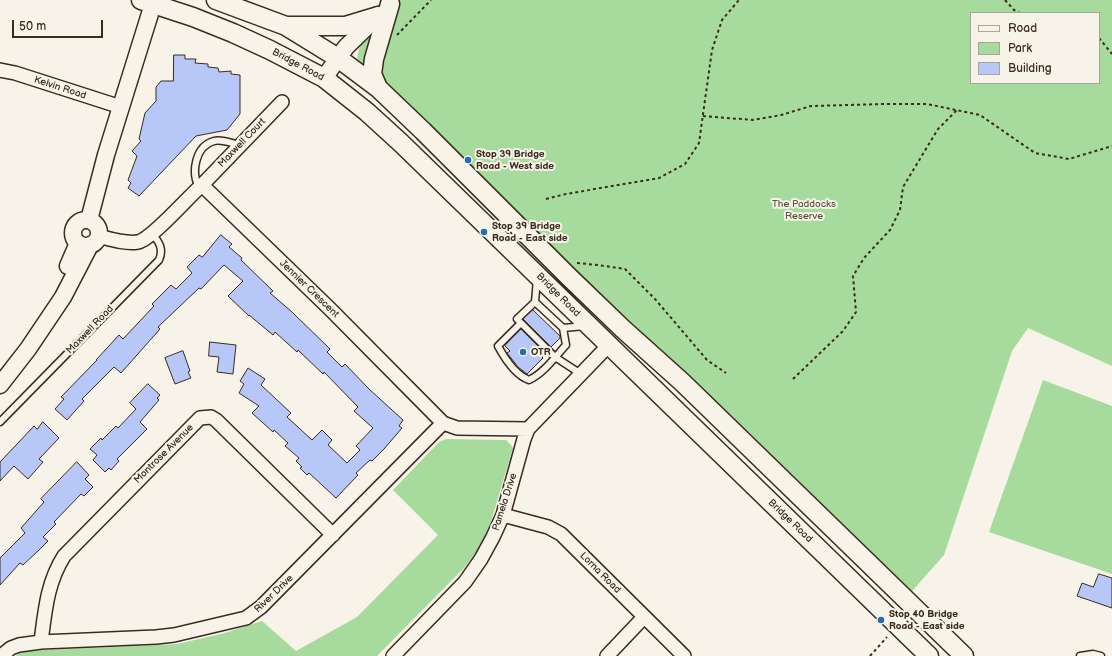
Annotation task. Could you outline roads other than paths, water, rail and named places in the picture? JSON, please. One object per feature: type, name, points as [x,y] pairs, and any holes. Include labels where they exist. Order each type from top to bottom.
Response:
[{"type":"main road","name":"Bridge Road","points":[[216,0],[286,26],[338,58],[378,88],[623,329],[682,382],[964,656]]},
{"type":"main road","name":"Bridge Road","points":[[149,1],[194,17],[270,50],[324,78],[367,112],[401,143],[929,656]]},
{"type":"main road","points":[[286,26],[345,26],[387,7]]},
{"type":"main road","points":[[378,88],[372,74],[374,59],[387,7]]},
{"type":"main road","points":[[609,345],[623,329]]},
{"type":"street","points":[[88,220],[121,107],[149,1]]},
{"type":"street","points":[[324,78],[346,47],[387,7]]},
{"type":"street","name":"Kelvin Road","points":[[0,70],[16,73],[121,107]]},
{"type":"street","name":"Maxwell Court","points":[[200,186],[282,102]]},
{"type":"street","points":[[0,384],[21,359],[63,297],[89,241],[98,231],[97,226],[93,222],[88,220],[80,221],[74,227],[73,236],[89,241],[142,241],[200,186]]},
{"type":"street","name":"Jennier Crescent","points":[[200,186],[335,314],[444,423],[456,428],[528,429]]},
{"type":"street","name":"Pamela Drive","points":[[392,656],[465,582],[484,553],[496,532],[503,515],[528,429],[609,345]]},
{"type":"street","name":"Montrose Avenue","points":[[41,642],[45,607],[50,584],[64,556],[200,418],[211,417],[216,420],[333,535]]},
{"type":"street","name":"River Drive","points":[[0,656],[19,645],[41,642],[156,637],[181,633],[246,618],[261,607],[444,423]]},
{"type":"street","name":"Lorna Road","points":[[503,515],[548,527],[561,534],[684,656]]},
{"type":"street","points":[[607,656],[644,617]]},
{"type":"lane","points":[[200,186],[196,180],[195,167],[200,153],[205,145],[214,141],[231,142],[239,145]]},
{"type":"lane","name":"Maxwell Road","points":[[0,422],[159,260],[161,256],[161,247],[152,233]]},
{"type":"lane","points":[[537,275],[535,302],[517,320],[555,357],[581,374]]},
{"type":"lane","points":[[521,323],[498,346],[505,359],[522,378],[529,380],[536,377],[566,345],[563,328],[535,302]]},
{"type":"lane","points":[[563,328],[589,326]]},
{"type":"lane","points":[[1080,656],[1093,654],[1101,656]]},
{"type":"place","name":"Stop 39 Bridge Road - West side","points":[[468,160]]},
{"type":"place","name":"Stop 39 Bridge Road - East side","points":[[484,232]]},
{"type":"place","name":"OTR","points":[[523,352]]},
{"type":"place","name":"Stop 40 Bridge Road - East side","points":[[881,620]]},
{"type":"park label","name":"The Paddocks Reserve","points":[[804,210]]}]
